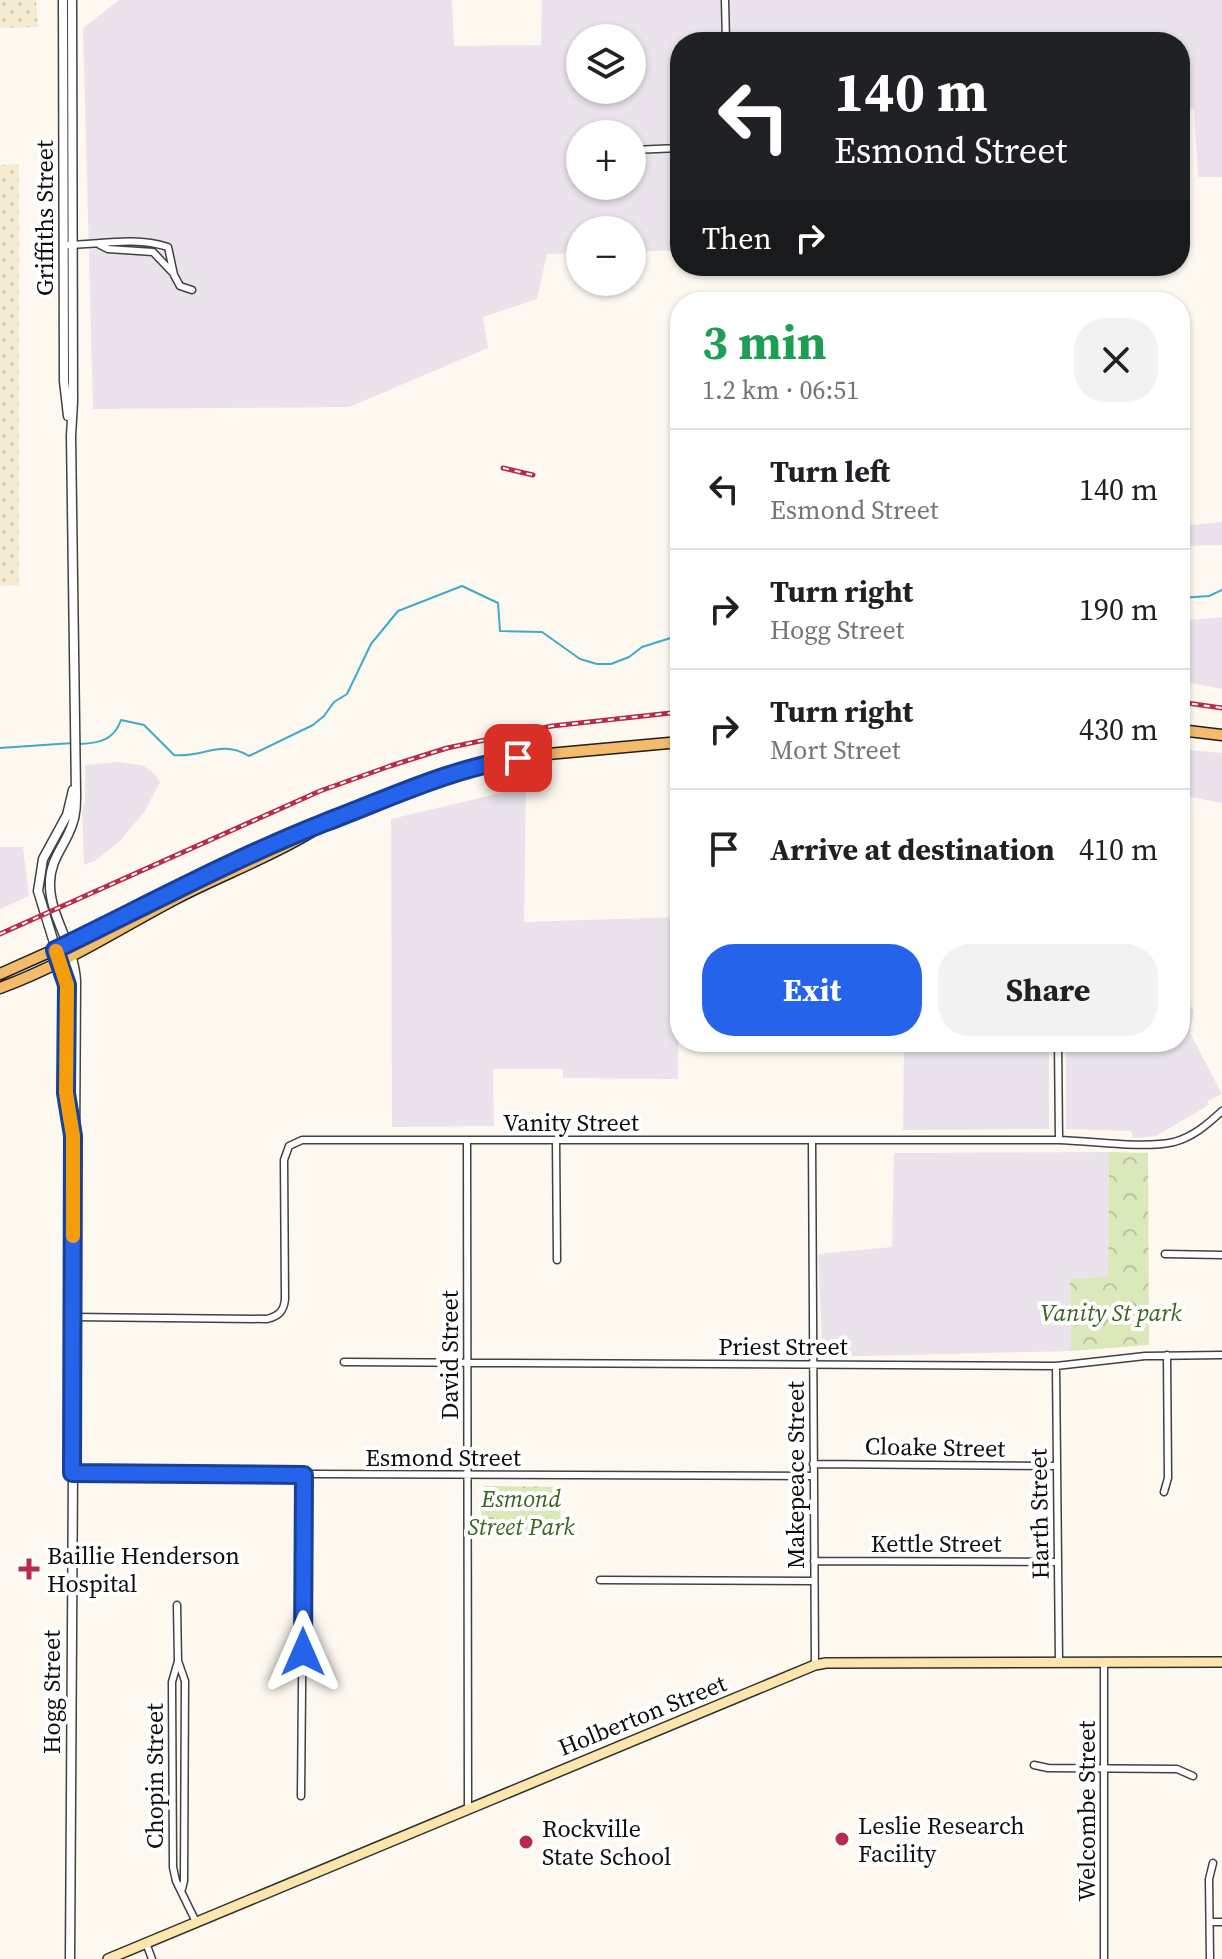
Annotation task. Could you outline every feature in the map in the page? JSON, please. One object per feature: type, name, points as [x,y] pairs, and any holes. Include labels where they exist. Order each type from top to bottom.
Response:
[{"type":"main road","points":[[1190,731],[1222,735]]},
{"type":"main road","points":[[0,988],[229,862],[404,789],[498,762],[537,755],[670,743]]},
{"type":"main road","points":[[0,974],[58,957]]},
{"type":"main road","name":"Holberton Street","points":[[108,1959],[815,1665],[1222,1662]]},
{"type":"street","name":"Griffiths Street","points":[[63,0],[73,402],[76,804],[73,824],[59,848],[49,879],[51,900],[71,950]]},
{"type":"street","name":"Griffiths Street","points":[[68,245],[72,0]]},
{"type":"street","points":[[725,0],[726,32]]},
{"type":"street","points":[[646,149],[670,148]]},
{"type":"street","points":[[100,245],[107,241],[147,240],[168,247],[174,275]]},
{"type":"street","points":[[68,245],[100,245],[108,249],[153,252],[164,261],[180,286],[192,290]]},
{"type":"street","name":"Griffiths Street","points":[[58,957],[41,906],[39,876],[48,848],[67,815],[75,785]]},
{"type":"street","name":"Hogg Street","points":[[70,1959],[76,981],[71,950]]},
{"type":"street","name":"Hogg Street","points":[[58,957],[67,985],[66,1093],[73,1136]]},
{"type":"street","points":[[1058,1052],[1059,1140]]},
{"type":"street","name":"Vanity Street","points":[[72,1317],[267,1319],[278,1316],[285,1299],[284,1160],[289,1146],[302,1140],[1059,1140],[1153,1143],[1175,1142],[1198,1132],[1222,1111]]},
{"type":"street","points":[[556,1140],[557,1260]]},
{"type":"street","name":"Makepeace Street","points":[[812,1140],[815,1665]]},
{"type":"street","name":"David Street","points":[[467,1141],[468,1809]]},
{"type":"street","points":[[1165,1254],[1222,1255]]},
{"type":"street","points":[[1164,1492],[1168,1478],[1167,1355]]},
{"type":"street","name":"Priest Street","points":[[344,1362],[1056,1366],[1167,1355],[1222,1355]]},
{"type":"street","name":"Harth Street","points":[[1056,1366],[1059,1662]]},
{"type":"street","name":"Cloake Street","points":[[813,1464],[1057,1466]]},
{"type":"street","name":"Esmond Street","points":[[72,1473],[813,1476]]},
{"type":"street","points":[[301,1796],[304,1475]]},
{"type":"street","name":"Kettle Street","points":[[814,1561],[1058,1562]]},
{"type":"street","points":[[600,1580],[814,1581]]},
{"type":"street","name":"Chopin Street","points":[[177,1605],[178,1661],[172,1682],[173,1867],[176,1881],[196,1922]]},
{"type":"street","name":"Chopin Street","points":[[178,1661],[185,1681],[182,1889]]},
{"type":"street","name":"Welcombe Street","points":[[1104,1663],[1104,1959]]},
{"type":"street","points":[[1034,1765],[1048,1768],[1177,1769],[1193,1776]]},
{"type":"street","points":[[1210,1959],[1209,1879],[1213,1863]]},
{"type":"street","points":[[1210,1922],[1222,1922]]},
{"type":"street","points":[[146,1943],[152,1959]]},
{"type":"shaded area","points":[[0,0],[36,0],[38,27],[0,28]]},
{"type":"shaded area","points":[[119,0],[452,0],[454,46],[541,45],[542,0],[1222,0],[1222,177],[1198,177],[1194,109],[1190,108],[1190,32],[670,32],[670,250],[646,251],[646,216],[566,216],[566,253],[547,254],[537,299],[483,317],[488,348],[349,407],[93,409],[83,28]]},
{"type":"shaded area","points":[[19,164],[19,585],[0,586],[0,165]]},
{"type":"shaded area","points":[[1222,522],[1222,545],[1190,546],[1190,525]]},
{"type":"shaded area","points":[[1222,617],[1222,689],[1190,683],[1190,620]]},
{"type":"shaded area","points":[[1190,750],[1222,753],[1222,803],[1190,797]]},
{"type":"shaded area","points":[[118,762],[142,765],[154,773],[160,782],[145,811],[120,841],[95,861],[84,865],[82,810],[85,765]]},
{"type":"shaded area","points":[[526,787],[524,922],[670,917],[670,1052],[678,1052],[678,1079],[563,1078],[563,1069],[493,1069],[494,1126],[392,1127],[391,819]]},
{"type":"shaded area","points":[[0,847],[23,847],[29,896],[0,909]]},
{"type":"shaded area","points":[[1190,1006],[1194,1010],[1190,1033]]},
{"type":"shaded area","points":[[1190,1033],[1222,1094],[1156,1136],[1133,1138],[1131,1131],[1066,1129],[1066,1052],[1190,1052]]},
{"type":"shaded area","points":[[904,1052],[1049,1052],[1049,1129],[903,1130]]},
{"type":"shaded area","points":[[1109,1152],[1108,1277],[1070,1278],[1071,1351],[823,1357],[818,1254],[892,1247],[894,1153]]},
{"type":"green space","name":"Vanity St park","points":[[1109,1152],[1148,1153],[1149,1345],[1071,1351],[1070,1278],[1108,1277]]},
{"type":"green space","name":"Esmond Street Park","points":[[485,1486],[561,1487],[560,1538],[481,1537],[482,1490]]},
{"type":"waterway","points":[[80,744],[105,739],[121,720],[144,725],[174,755],[229,749],[249,756],[313,725],[334,702],[347,694],[371,644],[398,611],[462,586],[498,603],[500,631],[542,632],[580,659],[597,664],[611,664],[629,657],[642,647],[670,638]]},
{"type":"waterway","points":[[1190,597],[1209,596],[1222,590]]},
{"type":"waterway","points":[[0,748],[73,743]]},
{"type":"railway","points":[[503,468],[533,475]]},
{"type":"railway","points":[[1190,703],[1222,708]]},
{"type":"railway","points":[[0,934],[320,791],[390,766],[447,748],[552,726],[670,713]]},
{"type":"slow traffic","points":[[56,951],[67,985],[65,1067],[73,1136],[73,1236]]},
{"type":"place","name":"Baillie Henderson Hospital","points":[[29,1569]]},
{"type":"place","name":"Leslie Research Facility","points":[[842,1839]]},
{"type":"place","name":"Rockville State School","points":[[526,1842]]},
{"type":"route","points":[[303,1652],[304,1475],[72,1473],[73,1136],[66,1093],[67,985],[55,950],[229,862],[304,829],[430,780],[518,758]]}]
